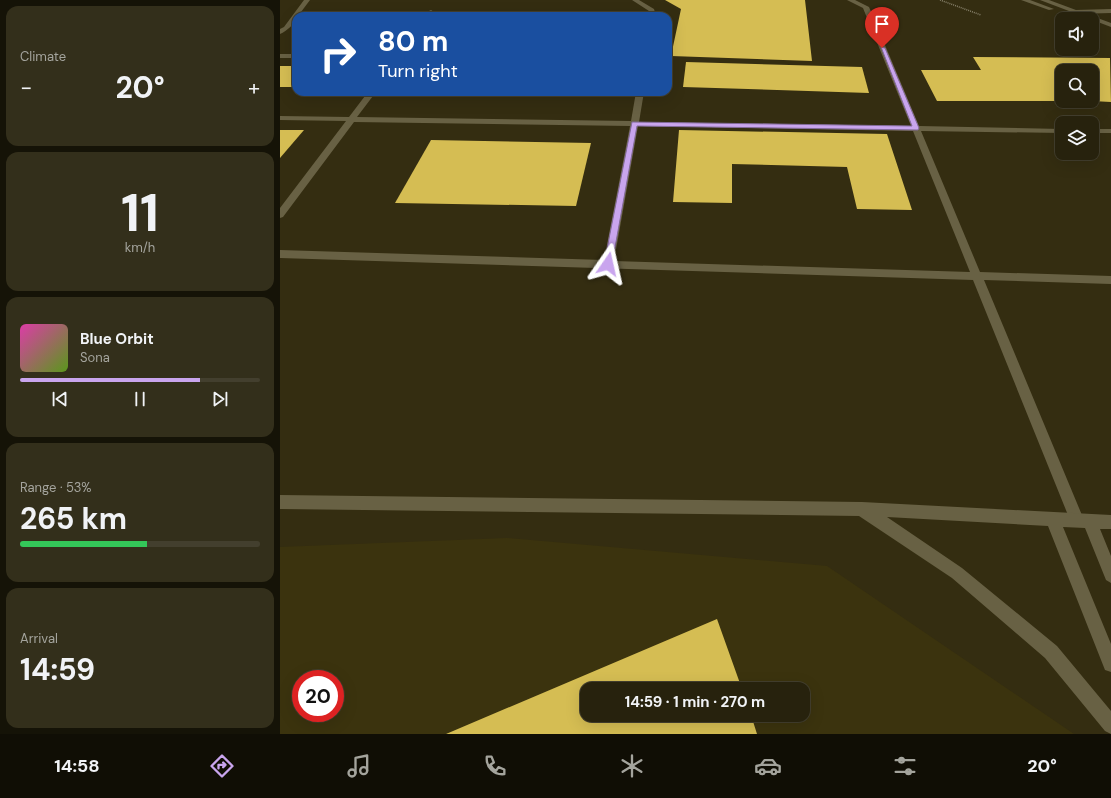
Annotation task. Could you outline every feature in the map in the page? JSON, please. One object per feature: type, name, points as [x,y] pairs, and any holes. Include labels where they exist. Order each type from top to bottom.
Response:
[{"type":"street","points":[[298,12],[307,0]]},
{"type":"street","points":[[635,0],[652,10],[652,12]]},
{"type":"street","points":[[850,0],[866,7],[976,276],[1083,520],[1111,575]]},
{"type":"street","points":[[1024,0],[1058,12]]},
{"type":"street","points":[[1043,0],[1075,12],[1111,11]]},
{"type":"street","points":[[280,32],[286,28],[292,20]]},
{"type":"street","points":[[1099,21],[1111,25]]},
{"type":"street","points":[[1099,27],[1111,32]]},
{"type":"street","points":[[280,56],[292,56]]},
{"type":"street","points":[[280,215],[369,96]]},
{"type":"street","points":[[608,264],[639,96]]},
{"type":"street","points":[[280,118],[1055,130]]},
{"type":"street","points":[[1099,131],[1111,131]]},
{"type":"street","points":[[280,254],[1111,280]]},
{"type":"street","points":[[280,502],[862,509],[1111,522]]},
{"type":"street","points":[[862,509],[957,573],[1051,652],[1111,725]]},
{"type":"street","points":[[1052,518],[1111,664]]},
{"type":"path","points":[[940,0],[981,16]]},
{"type":"shaded area","points":[[507,538],[827,566],[1074,734],[280,734],[280,547]]},
{"type":"building","points":[[665,0],[805,0],[812,61],[672,56],[681,9]]},
{"type":"building","points":[[973,57],[1110,58],[1111,102],[1099,101],[1099,64],[1055,64],[1055,101],[937,101],[921,70],[981,70]]},
{"type":"building","points":[[686,62],[862,67],[869,93],[683,87]]},
{"type":"building","points":[[280,66],[292,66],[292,87],[280,87]]},
{"type":"building","points":[[280,130],[304,130],[280,158]]},
{"type":"building","points":[[679,130],[887,134],[912,210],[857,209],[847,167],[732,164],[732,203],[673,202]]},
{"type":"building","points":[[431,140],[591,143],[576,206],[395,203]]},
{"type":"building","points":[[717,619],[740,682],[580,682],[580,722],[753,722],[757,734],[446,734]]},
{"type":"route","points":[[608,264],[634,124],[916,128],[882,48]]}]
